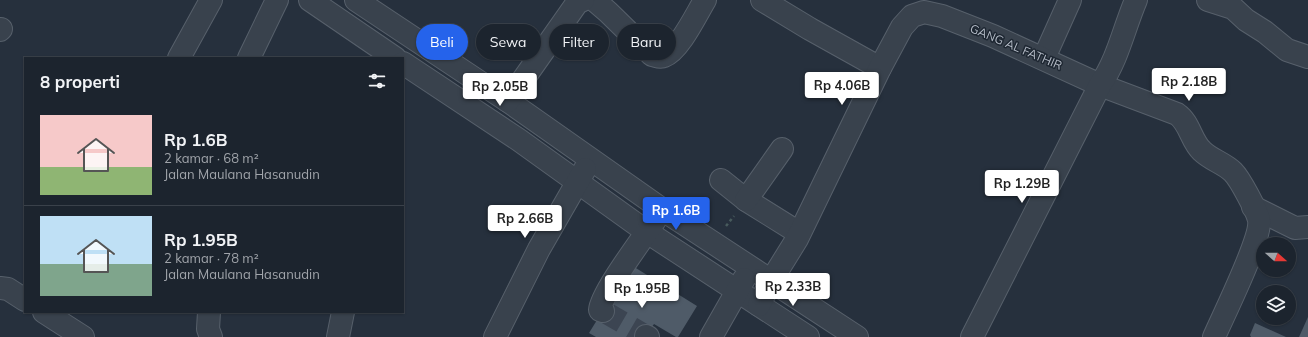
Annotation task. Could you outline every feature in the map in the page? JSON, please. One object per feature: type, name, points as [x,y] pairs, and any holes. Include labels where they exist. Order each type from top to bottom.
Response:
[{"type":"street","points":[[179,57],[211,0]]},
{"type":"street","points":[[249,57],[277,0]]},
{"type":"street","points":[[310,0],[394,57]]},
{"type":"street","points":[[356,0],[508,101],[663,210],[751,268],[777,272],[857,337]]},
{"type":"street","points":[[594,0],[652,55],[660,57],[666,55],[685,35],[705,0]]},
{"type":"street","points":[[762,0],[880,68]]},
{"type":"street","points":[[1044,58],[1070,0]]},
{"type":"street","points":[[972,337],[1100,85],[1107,74],[1119,47],[1136,0]]},
{"type":"street","points":[[1208,0],[1233,8],[1246,20],[1265,32],[1287,50],[1308,57]]},
{"type":"street","points":[[508,101],[577,7]]},
{"type":"street","name":"GANG AL FATHIR","points":[[758,305],[798,236],[880,68],[902,27],[912,16],[924,12],[942,16],[964,24],[1044,58],[1100,85],[1177,114],[1183,118],[1197,147],[1233,172],[1253,207],[1259,221],[1258,231],[1251,253],[1214,337]]},
{"type":"street","points":[[404,64],[519,140],[647,232],[808,337]]},
{"type":"street","points":[[741,207],[782,149]]},
{"type":"street","points":[[495,337],[539,249],[591,159]]},
{"type":"street","points":[[721,180],[741,207],[798,236]]},
{"type":"street","points":[[1253,207],[1295,228],[1308,227]]},
{"type":"street","points":[[603,311],[600,310],[601,305],[615,278],[663,210]]},
{"type":"street","points":[[711,337],[751,268]]},
{"type":"street","points":[[0,288],[8,289],[24,299]]},
{"type":"street","points":[[46,313],[83,337]]},
{"type":"street","points":[[209,313],[208,329],[211,337]]},
{"type":"street","points":[[338,337],[343,313]]},
{"type":"path","points":[[726,227],[741,207]]},
{"type":"building","points":[[631,265],[697,306],[678,337],[654,324],[645,337],[596,337],[589,333]]},
{"type":"building","points":[[1308,317],[1308,337],[1299,337]]},
{"type":"building","points":[[1255,323],[1256,325],[1259,325],[1286,337],[1251,337],[1250,335]]},
{"type":"tunnel","points":[[603,311],[646,336]]}]
